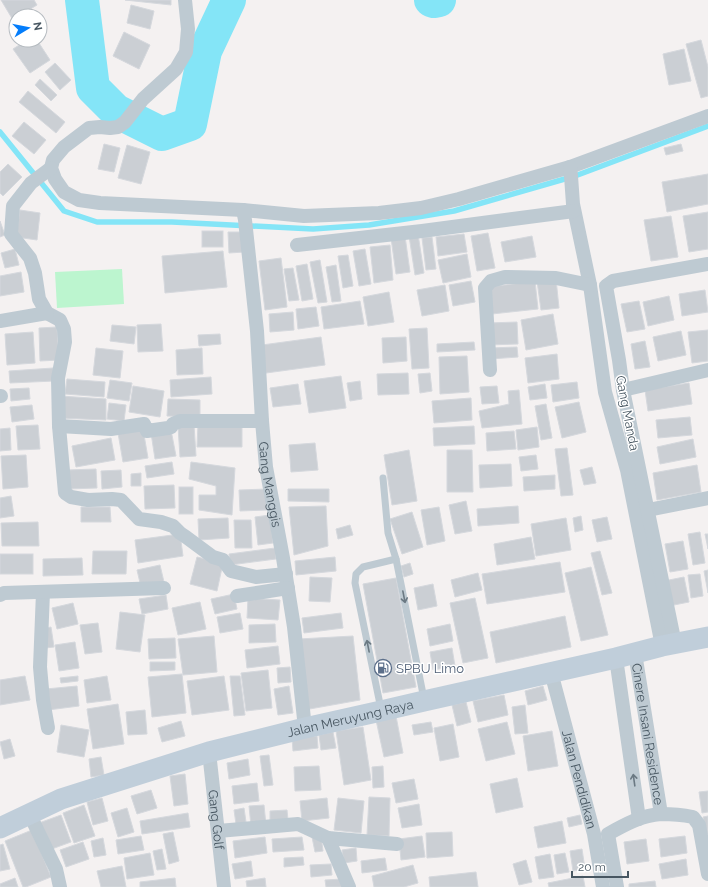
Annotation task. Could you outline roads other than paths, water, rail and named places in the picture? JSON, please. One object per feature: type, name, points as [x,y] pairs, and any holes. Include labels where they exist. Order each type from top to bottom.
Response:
[{"type":"main road","name":"Jalan Meruyung Raya","points":[[0,828],[61,799],[209,752],[305,728],[708,637]]},
{"type":"street","points":[[185,0],[188,29],[186,52],[176,69],[143,98],[125,122],[118,127],[89,128],[64,147],[53,160],[51,168],[55,180],[64,192],[79,200],[100,203],[244,215],[304,216],[379,214],[422,208],[570,171],[708,116]]},
{"type":"street","points":[[51,168],[31,183],[14,206],[11,234],[30,258],[35,273],[39,300],[47,313],[60,320],[64,329],[65,342],[58,378],[58,426],[65,493],[71,497],[88,500],[121,500],[139,519],[161,522],[173,526],[180,533],[213,557],[223,560],[231,571],[256,577],[286,574]]},
{"type":"street","name":"Gang Manda","points":[[570,171],[574,205],[590,285],[605,392],[627,470],[669,645]]},
{"type":"street","points":[[297,245],[422,231],[574,205]]},
{"type":"street","name":"Gang Manggis","points":[[244,215],[257,331],[266,468],[286,574],[294,627],[305,728]]},
{"type":"street","name":"Gang Manda","points":[[669,645],[648,510],[623,390],[606,286],[613,280],[708,264]]},
{"type":"street","points":[[490,370],[485,288],[491,281],[505,277],[556,278],[590,285]]},
{"type":"street","points":[[0,321],[47,313]]},
{"type":"street","points":[[623,390],[708,370]]},
{"type":"street","points":[[58,426],[111,430],[144,424],[147,431],[168,428],[180,421],[262,421]]},
{"type":"street","points":[[648,510],[708,498]]},
{"type":"street","points":[[0,595],[4,593],[164,588]]},
{"type":"street","points":[[237,596],[288,588]]},
{"type":"street","points":[[44,592],[40,667],[42,700],[48,728]]},
{"type":"street","name":"Cinere Insani Residence","points":[[625,656],[661,814]]},
{"type":"street","name":"Cinere Insani Residence","points":[[625,656],[639,819]]},
{"type":"street","name":"Jalan Pendidikan","points":[[551,672],[594,834],[602,887]]},
{"type":"street","name":"Gang Golf","points":[[209,752],[224,887]]},
{"type":"street","points":[[30,813],[56,869],[60,887]]},
{"type":"street","points":[[617,887],[608,834],[639,819],[661,814],[693,817],[699,824],[708,874]]},
{"type":"street","points":[[218,831],[298,824],[328,838],[397,844]]},
{"type":"street","points":[[328,838],[349,887]]},
{"type":"lane","points":[[383,478],[388,533],[396,559],[424,701]]},
{"type":"lane","points":[[381,711],[355,583],[356,574],[363,567],[396,559]]},
{"type":"waterway","points":[[82,0],[93,88],[116,111],[162,134],[190,124],[205,51],[229,0]]},
{"type":"waterway","points":[[431,0],[439,0]]},
{"type":"waterway","points":[[0,132],[64,211],[97,222],[172,222],[313,229],[369,225],[454,211],[575,176],[708,126]]},
{"type":"place","name":"SPBU Limo","points":[[383,668]]}]
